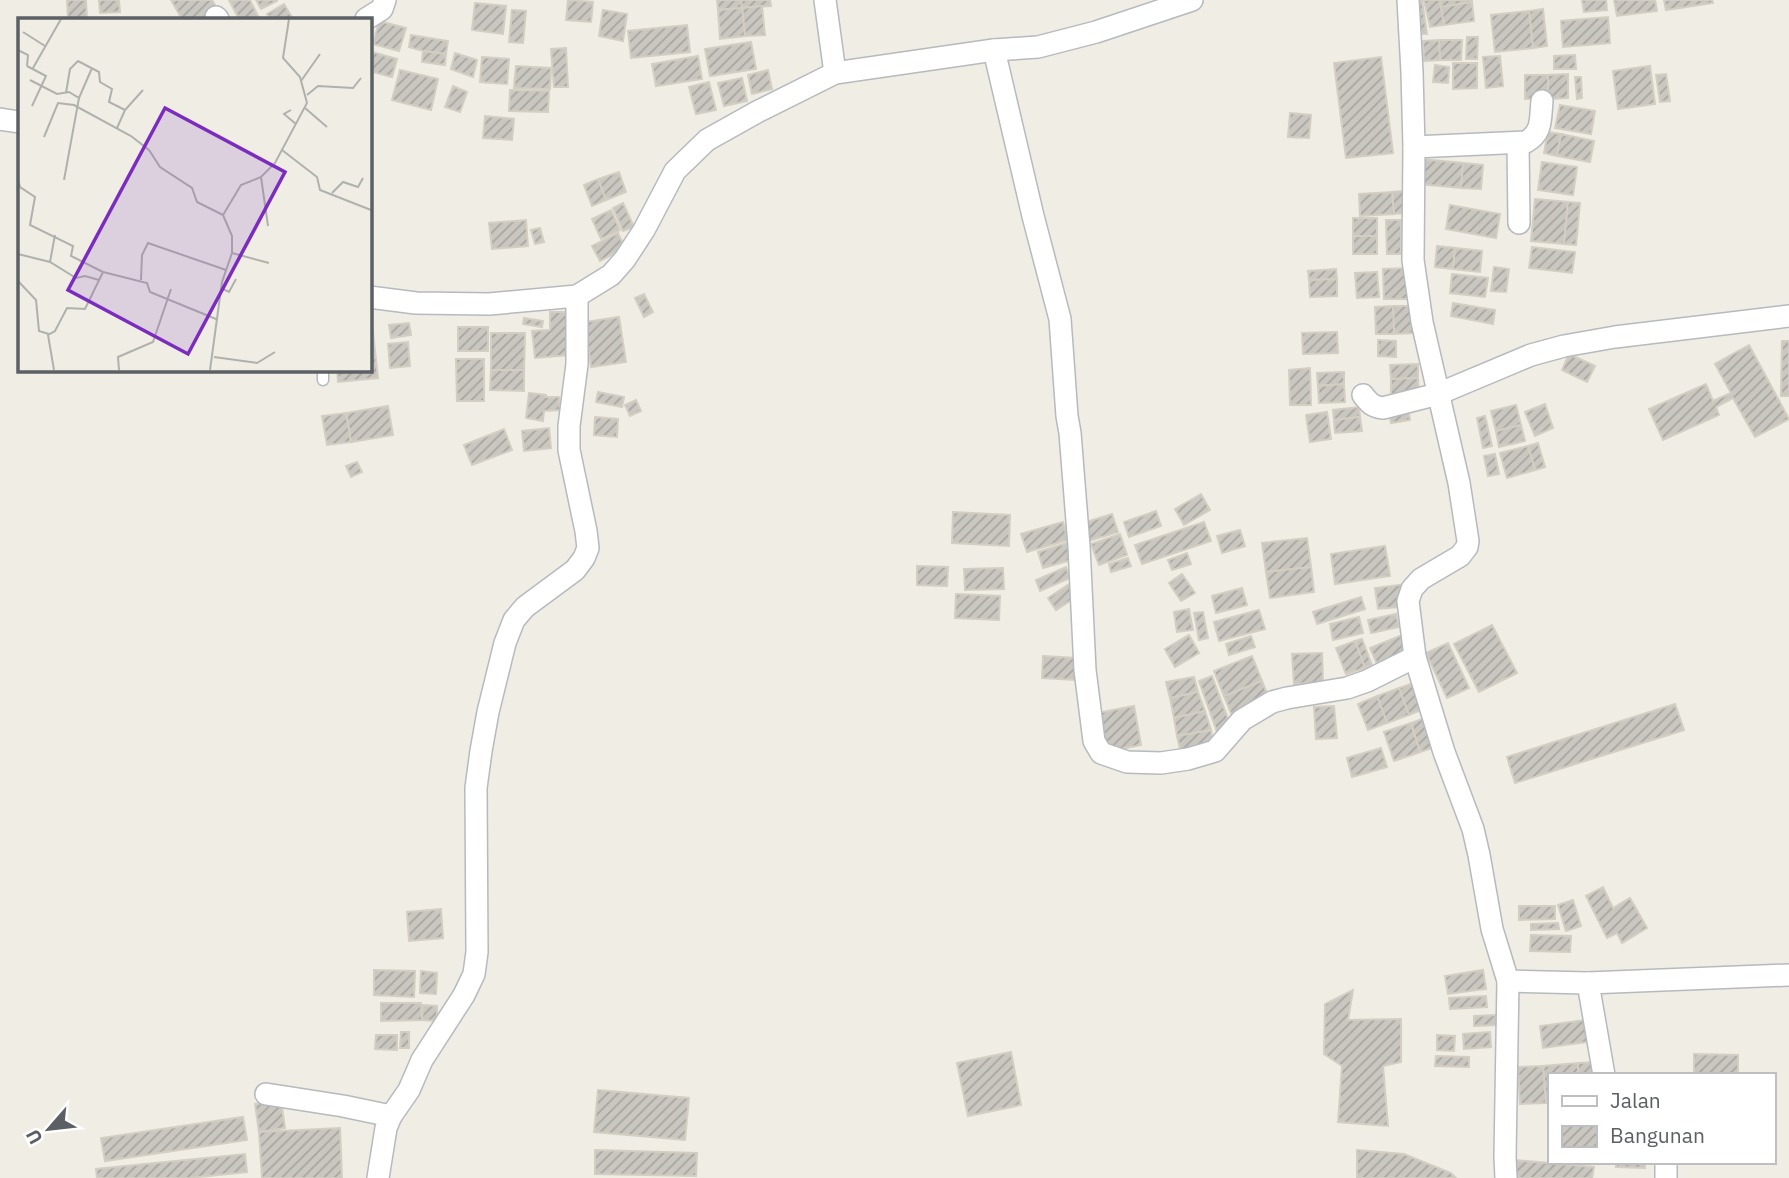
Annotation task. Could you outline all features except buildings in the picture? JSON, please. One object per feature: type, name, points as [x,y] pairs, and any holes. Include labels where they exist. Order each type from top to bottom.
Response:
[{"type":"street","points":[[368,18],[382,9],[385,0]]},
{"type":"street","points":[[825,0],[835,73]]},
{"type":"street","points":[[371,297],[416,303],[489,304],[577,296],[611,275],[625,259],[675,171],[707,140],[835,73],[994,50],[1038,47],[1069,40],[1152,7],[1192,0]]},
{"type":"street","points":[[1408,0],[1414,147],[1413,260],[1422,322],[1459,483],[1468,541],[1467,547],[1460,555],[1421,579],[1412,589],[1408,601],[1416,657],[1444,752],[1473,829],[1492,929],[1508,981],[1506,1178]]},
{"type":"street","points":[[994,50],[1060,319],[1079,546],[1085,670],[1094,741],[1101,754],[1127,762],[1161,763],[1215,751],[1242,720],[1272,702],[1347,688],[1416,657]]},
{"type":"street","points":[[1414,147],[1526,142],[1539,131],[1542,101]]},
{"type":"street","points":[[0,119],[18,122]]},
{"type":"street","points":[[1518,143],[1519,223]]},
{"type":"street","points":[[378,1178],[386,1128],[391,1116],[409,1090],[422,1060],[464,995],[474,974],[477,952],[476,788],[488,712],[505,643],[514,620],[525,607],[575,570],[588,548],[569,450],[569,426],[577,365],[577,296]]},
{"type":"street","points":[[1363,395],[1369,403],[1383,408],[1438,394],[1531,355],[1564,346],[1615,337],[1789,316]]},
{"type":"street","points":[[1508,981],[1588,983],[1789,975]]},
{"type":"street","points":[[1588,983],[1604,1073]]},
{"type":"street","points":[[266,1094],[391,1116]]}]
